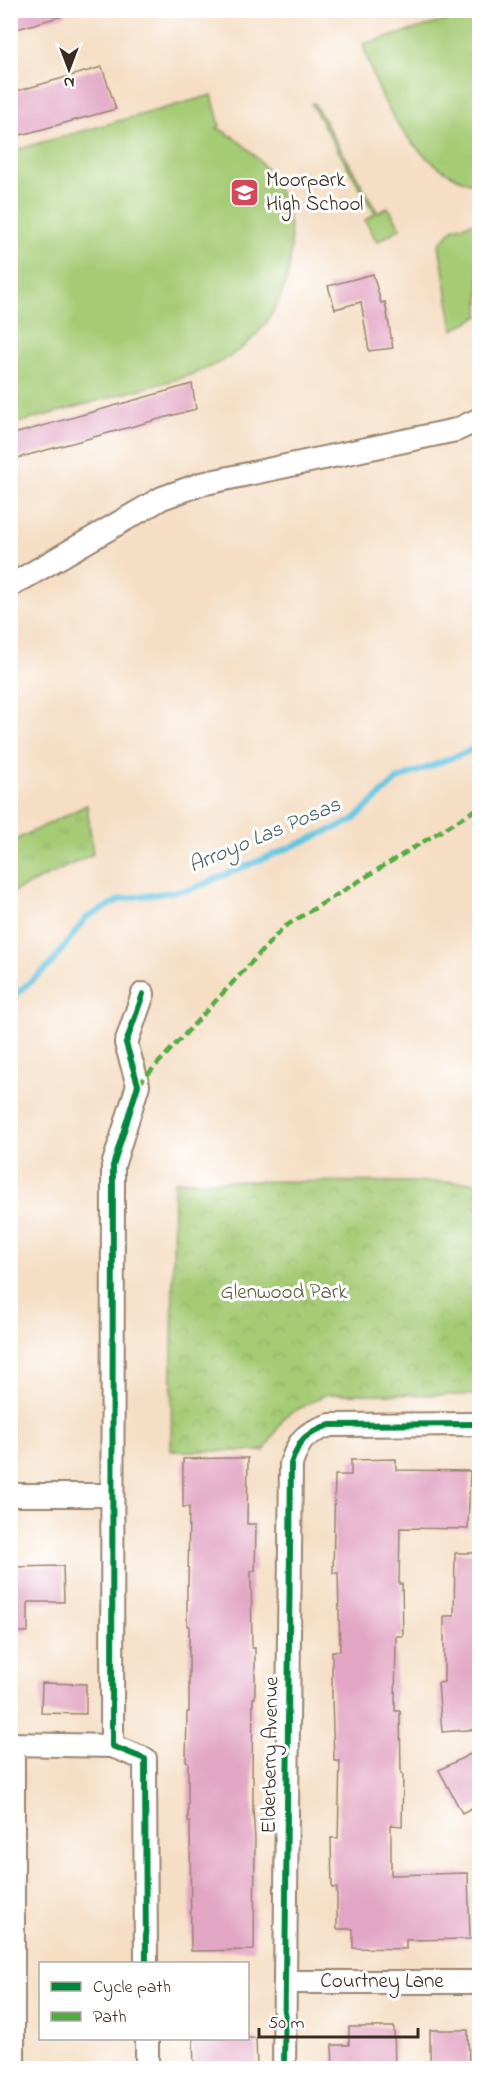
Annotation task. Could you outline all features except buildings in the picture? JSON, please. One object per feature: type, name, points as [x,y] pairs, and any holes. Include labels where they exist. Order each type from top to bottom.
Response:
[{"type":"street","points":[[10,586],[162,498],[201,484],[456,430],[480,418]]},
{"type":"street","points":[[112,1746],[113,1166],[138,1085],[126,1043],[143,994]]},
{"type":"street","name":"Elderberry Avenue","points":[[285,2068],[291,1464],[298,1443],[310,1432],[330,1425],[480,1424]]},
{"type":"street","points":[[10,1495],[112,1494]]},
{"type":"street","points":[[12,2068],[12,1744],[112,1746],[145,1759],[147,1962]]},
{"type":"street","name":"Courtney Lane","points":[[285,1982],[480,1982]]},
{"type":"street","points":[[147,2040],[147,2068]]},
{"type":"green space","points":[[480,11],[479,186],[456,177],[436,165],[418,150],[403,132],[379,90],[363,44]]},
{"type":"green space","points":[[212,95],[220,126],[217,128],[244,145],[255,156],[274,182],[287,211],[290,227],[290,263],[280,298],[267,321],[252,339],[215,365],[172,381],[11,425],[11,151]]},
{"type":"green space","points":[[314,103],[378,213],[388,207],[401,228],[377,242],[365,220],[375,214],[311,104]]},
{"type":"green space","points":[[480,222],[479,316],[453,330],[439,244],[454,228]]},
{"type":"green space","points":[[87,805],[93,854],[11,893],[11,842]]},
{"type":"green space","name":"Glenwood Park","points":[[174,1181],[479,1182],[479,1395],[327,1394],[285,1416],[264,1451],[171,1451]]},
{"type":"waterway","name":"Arroyo Las Posas","points":[[10,999],[51,964],[86,918],[121,899],[192,889],[352,821],[398,779],[469,751],[480,741]]},
{"type":"marked path","points":[[138,1085],[284,927],[480,807]]},
{"type":"cycle path","points":[[143,994],[126,1043],[138,1085],[113,1166],[112,1746],[145,1759],[146,1962]]},
{"type":"cycle path","points":[[284,2068],[291,1464],[304,1438],[330,1425],[480,1424]]},
{"type":"place","name":"Moorpark High School","points":[[245,193]]}]
